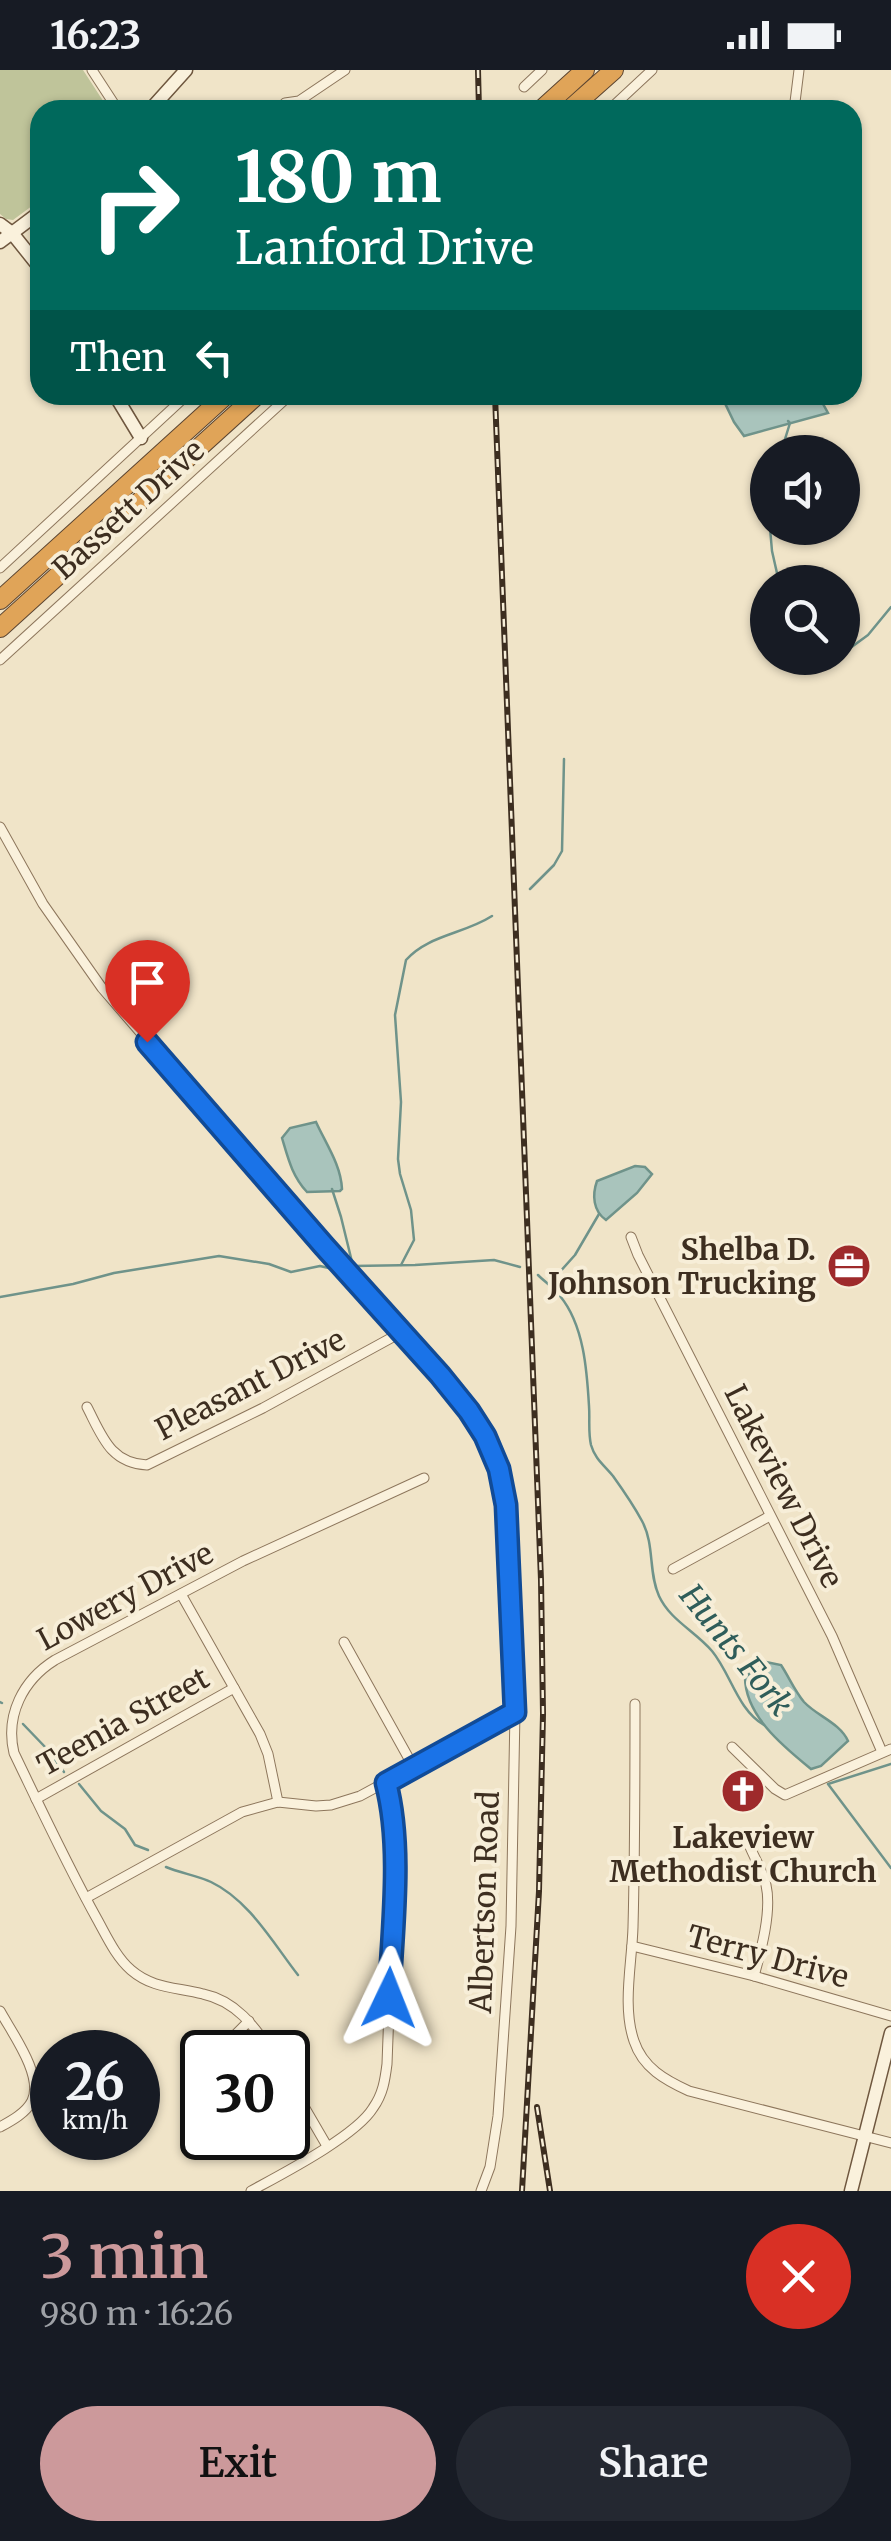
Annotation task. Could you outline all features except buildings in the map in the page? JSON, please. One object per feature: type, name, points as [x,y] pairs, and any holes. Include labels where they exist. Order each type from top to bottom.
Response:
[{"type":"highway","points":[[552,100],[585,70]]},
{"type":"highway","points":[[580,100],[614,70]]},
{"type":"highway","points":[[0,600],[215,405]]},
{"type":"highway","points":[[0,628],[246,405]]},
{"type":"street","points":[[92,70],[112,100]]},
{"type":"street","points":[[159,100],[186,70]]},
{"type":"street","points":[[299,100],[345,70]]},
{"type":"street","points":[[524,87],[542,70]]},
{"type":"street","points":[[620,100],[652,70]]},
{"type":"street","points":[[795,100],[799,70]]},
{"type":"street","points":[[0,242],[30,220]]},
{"type":"street","points":[[0,224],[30,256]]},
{"type":"street","points":[[121,405],[141,438]]},
{"type":"street","points":[[0,568],[177,405]]},
{"type":"street","name":"Bassett Drive","points":[[0,660],[279,405]]},
{"type":"street","name":"Albertson Road","points":[[0,827],[43,904],[102,988],[469,1411],[499,1469],[510,1565],[515,1712],[511,1926],[498,2116],[490,2168],[480,2191]]},
{"type":"street","name":"Lakeview Drive","points":[[631,1237],[886,1751]]},
{"type":"street","name":"Pleasant Drive","points":[[86,1407],[116,1454],[132,1463],[147,1465],[263,1408],[402,1332]]},
{"type":"street","name":"Lowery Drive","points":[[256,2030],[232,2006],[204,1994],[156,1985],[132,1971],[116,1952],[14,1753],[11,1733],[15,1710],[30,1681],[55,1660],[308,1530],[424,1478]]},
{"type":"street","points":[[673,1568],[770,1516]]},
{"type":"street","points":[[181,1594],[260,1734],[278,1802]]},
{"type":"street","points":[[344,1642],[413,1766]]},
{"type":"street","name":"Teenia Street","points":[[36,1799],[234,1688]]},
{"type":"street","points":[[635,1704],[630,2022],[635,2044],[646,2064],[659,2077],[710,2098],[891,2143]]},
{"type":"street","points":[[86,1898],[242,1812],[278,1802],[331,1805],[360,1796],[515,1712]]},
{"type":"street","points":[[732,1747],[785,1795],[886,1751]]},
{"type":"street","points":[[251,2191],[362,2123],[376,2105],[384,2084],[395,1851],[393,1810],[386,1783]]},
{"type":"street","points":[[750,1847],[766,1886],[762,1946],[754,1976]]},
{"type":"street","name":"Terry Drive","points":[[632,1946],[891,2016]]},
{"type":"street","points":[[0,2011],[28,2061],[35,2084],[32,2101],[0,2127]]},
{"type":"street","points":[[240,2030],[249,2021]]},
{"type":"street","points":[[851,2191],[891,2033]]},
{"type":"street","points":[[310,2117],[327,2146]]},
{"type":"green space","points":[[0,70],[83,70],[102,100],[30,100],[30,207],[13,220],[0,214]]},
{"type":"water","points":[[726,405],[824,405],[828,413],[744,436]]},
{"type":"water","points":[[316,1122],[339,1172],[340,1191],[307,1192],[289,1160],[282,1138],[290,1128]]},
{"type":"water","points":[[635,1166],[645,1167],[652,1174],[606,1220],[595,1202],[597,1181]]},
{"type":"water","points":[[766,1662],[781,1665],[804,1702],[840,1729],[848,1741],[821,1766],[811,1769],[789,1751],[752,1705],[745,1677]]},
{"type":"waterway","points":[[786,435],[788,421]]},
{"type":"waterway","points":[[771,545],[775,565]]},
{"type":"waterway","points":[[860,641],[891,607]]},
{"type":"waterway","points":[[530,889],[562,851],[564,759]]},
{"type":"waterway","points":[[401,1265],[414,1240],[398,1159],[401,1102],[395,1015],[406,960],[425,945],[492,916]]},
{"type":"waterway","name":"Hunts Fork","points":[[332,1189],[353,1266],[494,1260],[520,1267]]},
{"type":"waterway","points":[[549,1284],[575,1255],[599,1214]]},
{"type":"waterway","name":"Hunts Fork","points":[[0,1297],[219,1256],[269,1264],[291,1272],[320,1266],[333,1269]]},
{"type":"waterway","name":"Hunts Fork","points":[[538,1275],[560,1296],[574,1320],[585,1363],[591,1445],[642,1521],[659,1596],[670,1612],[712,1651],[747,1710],[764,1725]]},
{"type":"waterway","points":[[23,1724],[64,1772]]},
{"type":"waterway","points":[[891,1764],[828,1784],[891,1868]]},
{"type":"waterway","points":[[79,1784],[101,1811],[125,1829],[135,1845],[148,1850]]},
{"type":"waterway","points":[[166,1867],[225,1890],[259,1923],[298,1975]]},
{"type":"railway","points":[[478,70],[479,100]]},
{"type":"railway","points":[[495,405],[543,1714],[539,1891],[522,2191]]},
{"type":"railway","points":[[537,2107],[550,2191]]},
{"type":"place","name":"Shelba D. Johnson Trucking","points":[[849,1266]]},
{"type":"place","name":"Lakeview Methodist Church","points":[[743,1791]]},
{"type":"route","points":[[147,1042],[440,1375],[485,1436],[499,1469],[510,1565],[515,1712],[386,1783],[393,1810],[395,1851],[389,1998]]}]
